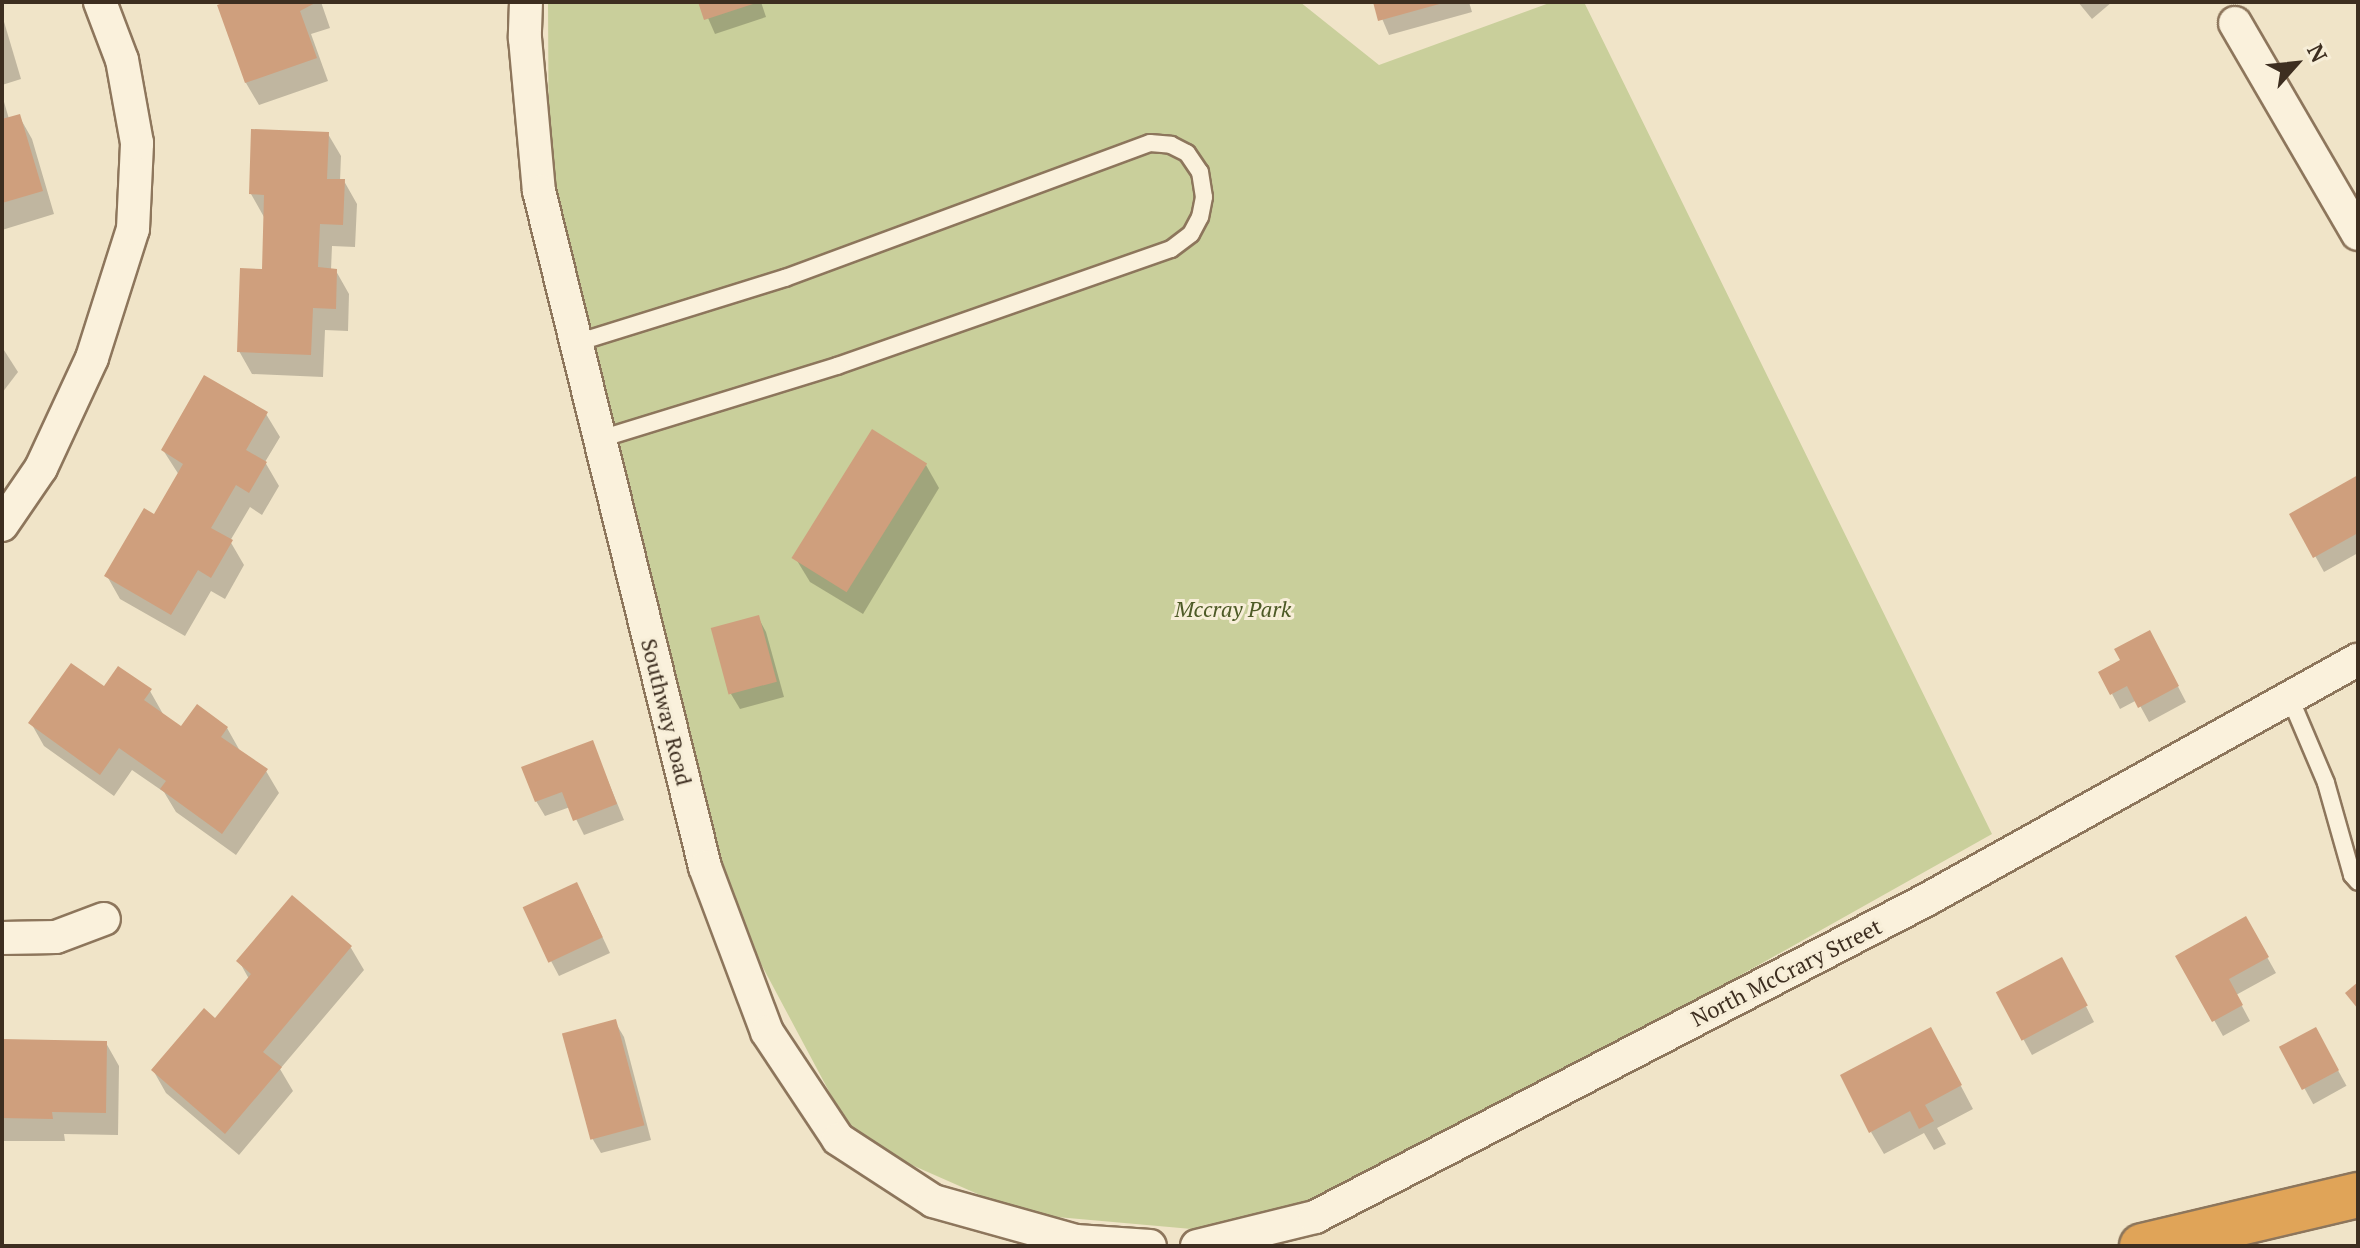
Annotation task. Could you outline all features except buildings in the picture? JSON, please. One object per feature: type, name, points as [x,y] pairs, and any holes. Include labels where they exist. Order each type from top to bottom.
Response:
[{"type":"highway","points":[[2142,1246],[2358,1195]]},
{"type":"street","points":[[2,525],[41,468],[92,358],[133,229],[137,143],[122,60],[100,2]]},
{"type":"street","name":"Southway Road","points":[[526,2],[525,38],[539,191],[705,867],[767,1032],[838,1139],[933,1201],[1076,1241],[1150,1246]]},
{"type":"street","points":[[2235,23],[2358,234]]},
{"type":"street","name":"North McCrary Street","points":[[1197,1246],[1315,1217],[1926,900],[2358,660]]},
{"type":"street","points":[[2,938],[56,937],[104,919]]},
{"type":"lane","points":[[576,343],[785,278],[1150,143],[1171,145],[1187,153],[1200,172],[1204,197],[1200,217],[1191,234],[1171,249],[837,366],[600,439]]},
{"type":"lane","points":[[2290,698],[2335,808],[2349,866],[2358,882]]},
{"type":"green space","name":"Mccray Park","points":[[548,2],[1300,2],[1379,65],[1552,2],[1584,2],[1992,834],[1536,1090],[1248,1234],[1023,1214],[855,1140],[721,889],[549,198]]}]
